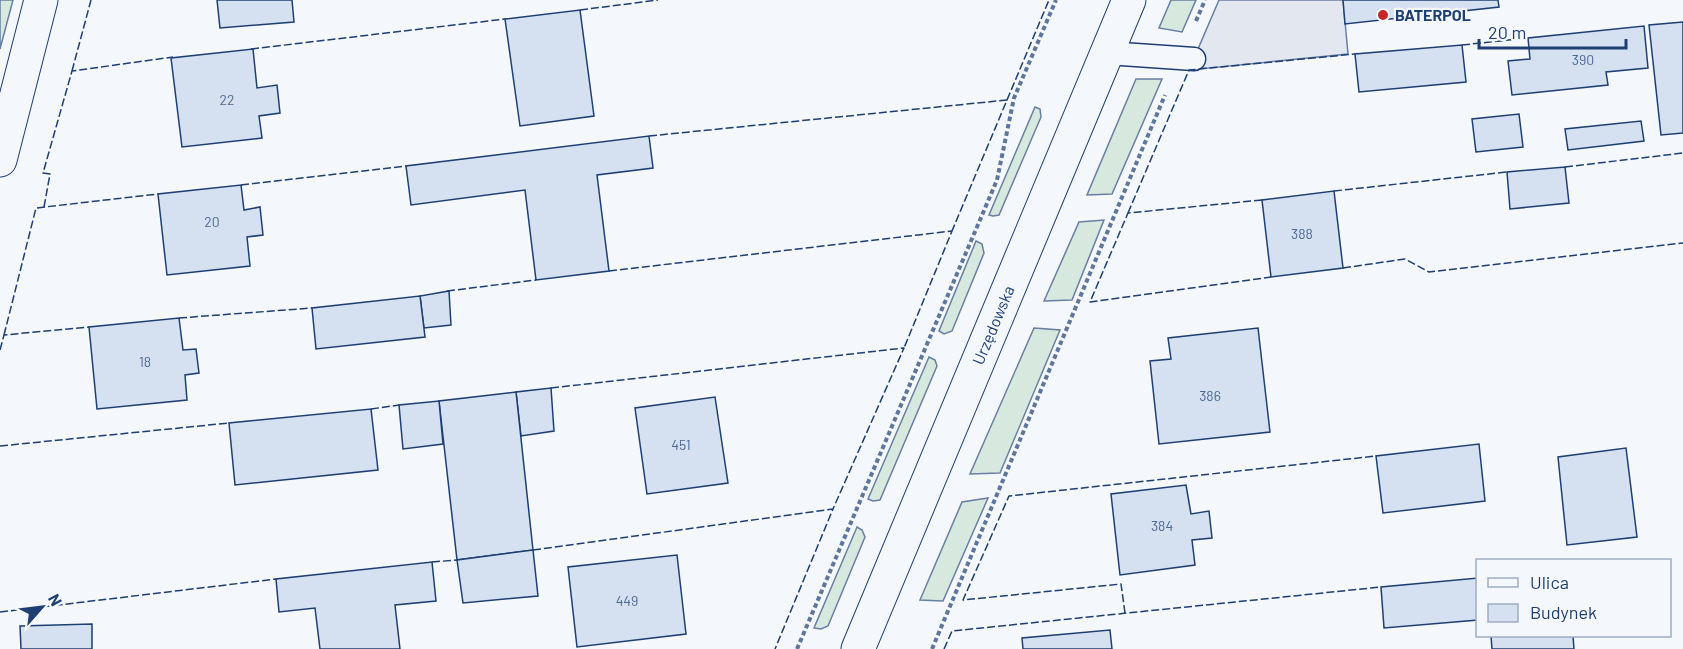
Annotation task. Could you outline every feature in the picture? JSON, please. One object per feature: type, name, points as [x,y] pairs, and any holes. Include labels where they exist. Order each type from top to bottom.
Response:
[{"type":"street","points":[[0,160],[41,0]]},
{"type":"street","name":"Urzędowska","points":[[858,649],[1130,0]]},
{"type":"lane","points":[[1107,53],[1187,58]]},
{"type":"path","points":[[797,649],[997,180],[1014,98],[1056,0]]},
{"type":"path","points":[[932,649],[1187,58],[1205,0]]},
{"type":"shaded area","points":[[0,0],[13,0],[0,49]]},
{"type":"shaded area","points":[[1171,0],[1196,0],[1182,32],[1159,28]]},
{"type":"shaded area","points":[[1219,0],[1343,0],[1348,54],[1189,70]]},
{"type":"shaded area","points":[[1136,79],[1162,79],[1112,194],[1087,195]]},
{"type":"shaded area","points":[[1035,107],[1040,109],[1041,117],[999,215],[989,215]]},
{"type":"shaded area","points":[[1104,220],[1072,300],[1044,301],[1079,222]]},
{"type":"shaded area","points":[[976,241],[982,244],[984,253],[952,331],[944,334],[939,331]]},
{"type":"shaded area","points":[[1034,328],[1060,330],[1000,473],[970,474]]},
{"type":"shaded area","points":[[929,357],[935,360],[937,366],[880,500],[868,499]]},
{"type":"shaded area","points":[[988,498],[943,601],[920,600],[962,502]]},
{"type":"shaded area","points":[[857,527],[862,530],[865,537],[828,626],[821,629],[814,628]]},
{"type":"building","points":[[217,0],[292,0],[294,22],[220,28]]},
{"type":"building","name":"BATERPOL","points":[[1343,0],[1498,0],[1499,7],[1345,24]]},
{"type":"building","points":[[580,10],[594,116],[520,126],[505,19]]},
{"type":"building","points":[[1683,22],[1683,133],[1661,135],[1649,25]]},
{"type":"building","points":[[1644,26],[1648,68],[1606,72],[1608,85],[1512,95],[1508,61],[1530,59],[1528,38]]},
{"type":"building","points":[[1462,45],[1466,82],[1359,92],[1355,54]]},
{"type":"building","points":[[253,49],[257,88],[277,85],[280,113],[259,116],[262,138],[182,147],[171,58]]},
{"type":"building","points":[[1519,114],[1523,147],[1476,152],[1472,119]]},
{"type":"building","points":[[1641,121],[1644,141],[1568,150],[1565,129]]},
{"type":"building","points":[[649,136],[653,168],[597,175],[609,271],[536,280],[525,190],[411,205],[406,166]]},
{"type":"building","points":[[1565,167],[1569,203],[1510,209],[1507,172]]},
{"type":"building","points":[[241,185],[244,210],[260,207],[263,235],[247,237],[250,266],[167,275],[158,194]]},
{"type":"building","points":[[1334,191],[1343,268],[1271,277],[1262,200]]},
{"type":"building","points":[[449,291],[451,325],[424,328],[420,296]]},
{"type":"building","points":[[420,296],[425,337],[316,349],[312,308]]},
{"type":"building","points":[[179,318],[183,350],[196,349],[199,373],[185,375],[187,400],[97,409],[89,327]]},
{"type":"building","points":[[1258,328],[1270,432],[1159,444],[1150,361],[1171,359],[1168,338]]},
{"type":"building","points":[[551,388],[554,431],[521,436],[516,392]]},
{"type":"building","points":[[516,392],[533,550],[457,560],[439,401]]},
{"type":"building","points":[[715,397],[728,483],[647,494],[635,408]]},
{"type":"building","points":[[439,401],[443,444],[403,449],[399,405]]},
{"type":"building","points":[[371,409],[378,470],[235,485],[229,423]]},
{"type":"building","points":[[1479,444],[1485,501],[1383,513],[1376,456]]},
{"type":"building","points":[[1626,448],[1637,537],[1567,545],[1558,457]]},
{"type":"building","points":[[1186,485],[1191,514],[1209,511],[1212,538],[1192,540],[1195,565],[1120,575],[1111,494]]},
{"type":"building","points":[[533,550],[538,596],[463,603],[457,560]]},
{"type":"building","points":[[677,555],[686,634],[577,647],[568,567]]},
{"type":"building","points":[[432,562],[436,601],[395,605],[400,649],[320,649],[315,608],[279,612],[276,579]]},
{"type":"building","points":[[1476,578],[1476,620],[1384,628],[1381,587]]},
{"type":"building","points":[[92,624],[92,649],[21,649],[20,626]]},
{"type":"building","points":[[1110,630],[1112,649],[1023,649],[1022,638]]},
{"type":"building","points":[[1491,637],[1573,637],[1574,649],[1492,649]]},
{"type":"fence","points":[[72,71],[91,0]]},
{"type":"fence","points":[[580,10],[658,0]]},
{"type":"fence","points":[[1007,100],[1049,0]]},
{"type":"fence","points":[[251,49],[505,19]]},
{"type":"fence","points":[[1462,45],[1528,38]]},
{"type":"fence","points":[[1128,213],[1189,70],[1355,54]]},
{"type":"fence","points":[[44,207],[50,174],[43,173],[72,71],[173,57]]},
{"type":"fence","points":[[649,136],[1007,100],[952,231]]},
{"type":"fence","points":[[1565,167],[1683,153]]},
{"type":"fence","points":[[241,185],[406,166]]},
{"type":"fence","points":[[1334,191],[1507,172]]},
{"type":"fence","points":[[4,335],[36,208],[158,194]]},
{"type":"fence","points":[[1262,200],[1128,213],[1090,302],[1271,277]]},
{"type":"fence","points":[[609,271],[952,231],[904,348]]},
{"type":"fence","points":[[1343,268],[1405,259],[1429,272],[1683,243]]},
{"type":"fence","points":[[447,291],[536,280]]},
{"type":"fence","points":[[179,318],[312,308]]},
{"type":"fence","points":[[0,350],[4,335],[89,327]]},
{"type":"fence","points":[[551,388],[904,348],[833,509]]},
{"type":"fence","points":[[371,409],[399,405]]},
{"type":"fence","points":[[0,446],[229,423]]},
{"type":"fence","points":[[1125,613],[1121,584],[963,600],[1009,496],[1376,456]]},
{"type":"fence","points":[[533,550],[833,509],[775,649]]},
{"type":"fence","points":[[432,562],[457,560]]},
{"type":"fence","points":[[0,612],[276,579]]},
{"type":"fence","points":[[944,649],[952,631],[1381,587]]},
{"type":"place","name":"BATERPOL","points":[[1383,15]]}]
